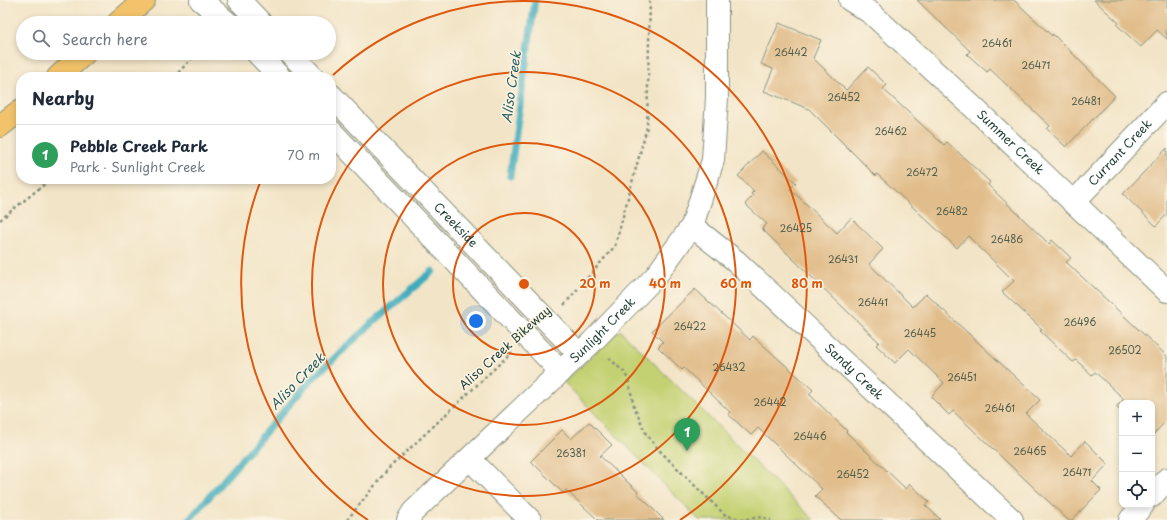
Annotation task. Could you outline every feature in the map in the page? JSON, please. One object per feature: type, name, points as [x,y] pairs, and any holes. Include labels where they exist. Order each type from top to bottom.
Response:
[{"type":"main road","points":[[126,16],[144,0]]},
{"type":"main road","points":[[64,72],[77,60]]},
{"type":"main road","points":[[0,126],[16,114]]},
{"type":"street","points":[[201,0],[220,16]]},
{"type":"street","points":[[239,0],[254,16]]},
{"type":"street","name":"Sunlight Creek","points":[[408,520],[413,512],[586,348],[655,276],[692,226],[713,160],[717,98],[717,0]]},
{"type":"street","name":"Summer Creek","points":[[850,0],[871,13],[972,106],[1167,291]]},
{"type":"street","points":[[264,60],[275,72]]},
{"type":"street","points":[[297,60],[308,72]]},
{"type":"street","name":"Creekside","points":[[336,100],[549,322],[586,348]]},
{"type":"street","name":"Currant Creek","points":[[1073,203],[1167,103]]},
{"type":"street","name":"Creekside","points":[[336,136],[561,372]]},
{"type":"street","name":"Sandy Creek","points":[[692,226],[736,261],[1012,520]]},
{"type":"street","points":[[470,459],[530,520]]},
{"type":"street","points":[[1155,493],[1167,479]]},
{"type":"street","points":[[1130,520],[1140,508]]},
{"type":"path","name":"Aliso Creek Bikeway","points":[[549,322],[615,246],[647,127],[650,0]]},
{"type":"path","points":[[179,72],[190,60]]},
{"type":"path","points":[[0,220],[44,184]]},
{"type":"path","name":"Aliso Creek Bikeway","points":[[347,520],[388,469],[510,354],[529,338]]},
{"type":"path","points":[[586,348],[624,372],[628,379],[634,406],[646,434],[659,450],[724,514],[740,520],[761,517],[771,520]]},
{"type":"green space","points":[[620,330],[814,520],[699,520],[564,382]]},
{"type":"building","points":[[917,0],[1014,0],[1052,36],[1053,34],[1115,96],[1066,147],[1047,129],[1050,126],[990,69],[987,72],[967,54],[970,51]]},
{"type":"building","points":[[1094,0],[1167,0],[1167,39],[1157,30],[1141,47],[1117,25],[1119,23]]},
{"type":"building","points":[[779,23],[821,40],[813,58],[846,90],[868,67],[887,85],[883,89],[944,145],[947,142],[990,182],[988,185],[1049,244],[1052,240],[1071,258],[1066,262],[1167,356],[1167,420],[1155,433],[1155,400],[1123,400],[1124,399],[1095,372],[1092,375],[1076,360],[1073,362],[1040,331],[1042,329],[1002,292],[1014,281],[968,236],[957,248],[877,174],[876,176],[809,109],[764,91],[773,69],[761,64]]},
{"type":"building","points":[[1167,148],[1167,214],[1156,226],[1123,194]]},
{"type":"building","points":[[762,151],[796,183],[790,189],[837,233],[851,218],[883,249],[869,264],[913,307],[926,294],[1040,400],[1026,414],[1071,456],[1085,441],[1108,464],[1092,481],[1101,490],[1072,520],[1068,520],[953,411],[949,415],[931,397],[944,383],[909,349],[895,363],[876,345],[879,342],[762,229],[767,224],[745,204],[753,196],[751,194],[754,191],[738,176]]},
{"type":"building","points":[[695,289],[750,340],[753,336],[813,390],[809,394],[847,431],[846,432],[906,489],[910,484],[929,502],[925,505],[941,520],[841,520],[815,496],[822,489],[758,428],[751,435],[728,414],[730,412],[684,368],[682,370],[658,347],[663,342],[652,331]]},
{"type":"building","points":[[589,422],[612,445],[600,456],[638,492],[637,493],[664,520],[598,520],[566,490],[563,493],[531,461],[562,430],[571,439]]},
{"type":"waterway","name":"Aliso Creek","points":[[510,176],[535,0]]},
{"type":"waterway","name":"Aliso Creek","points":[[189,520],[310,381],[371,324],[433,271]]},
{"type":"place","name":"Pebble Creek Park","points":[[687,451]]}]
